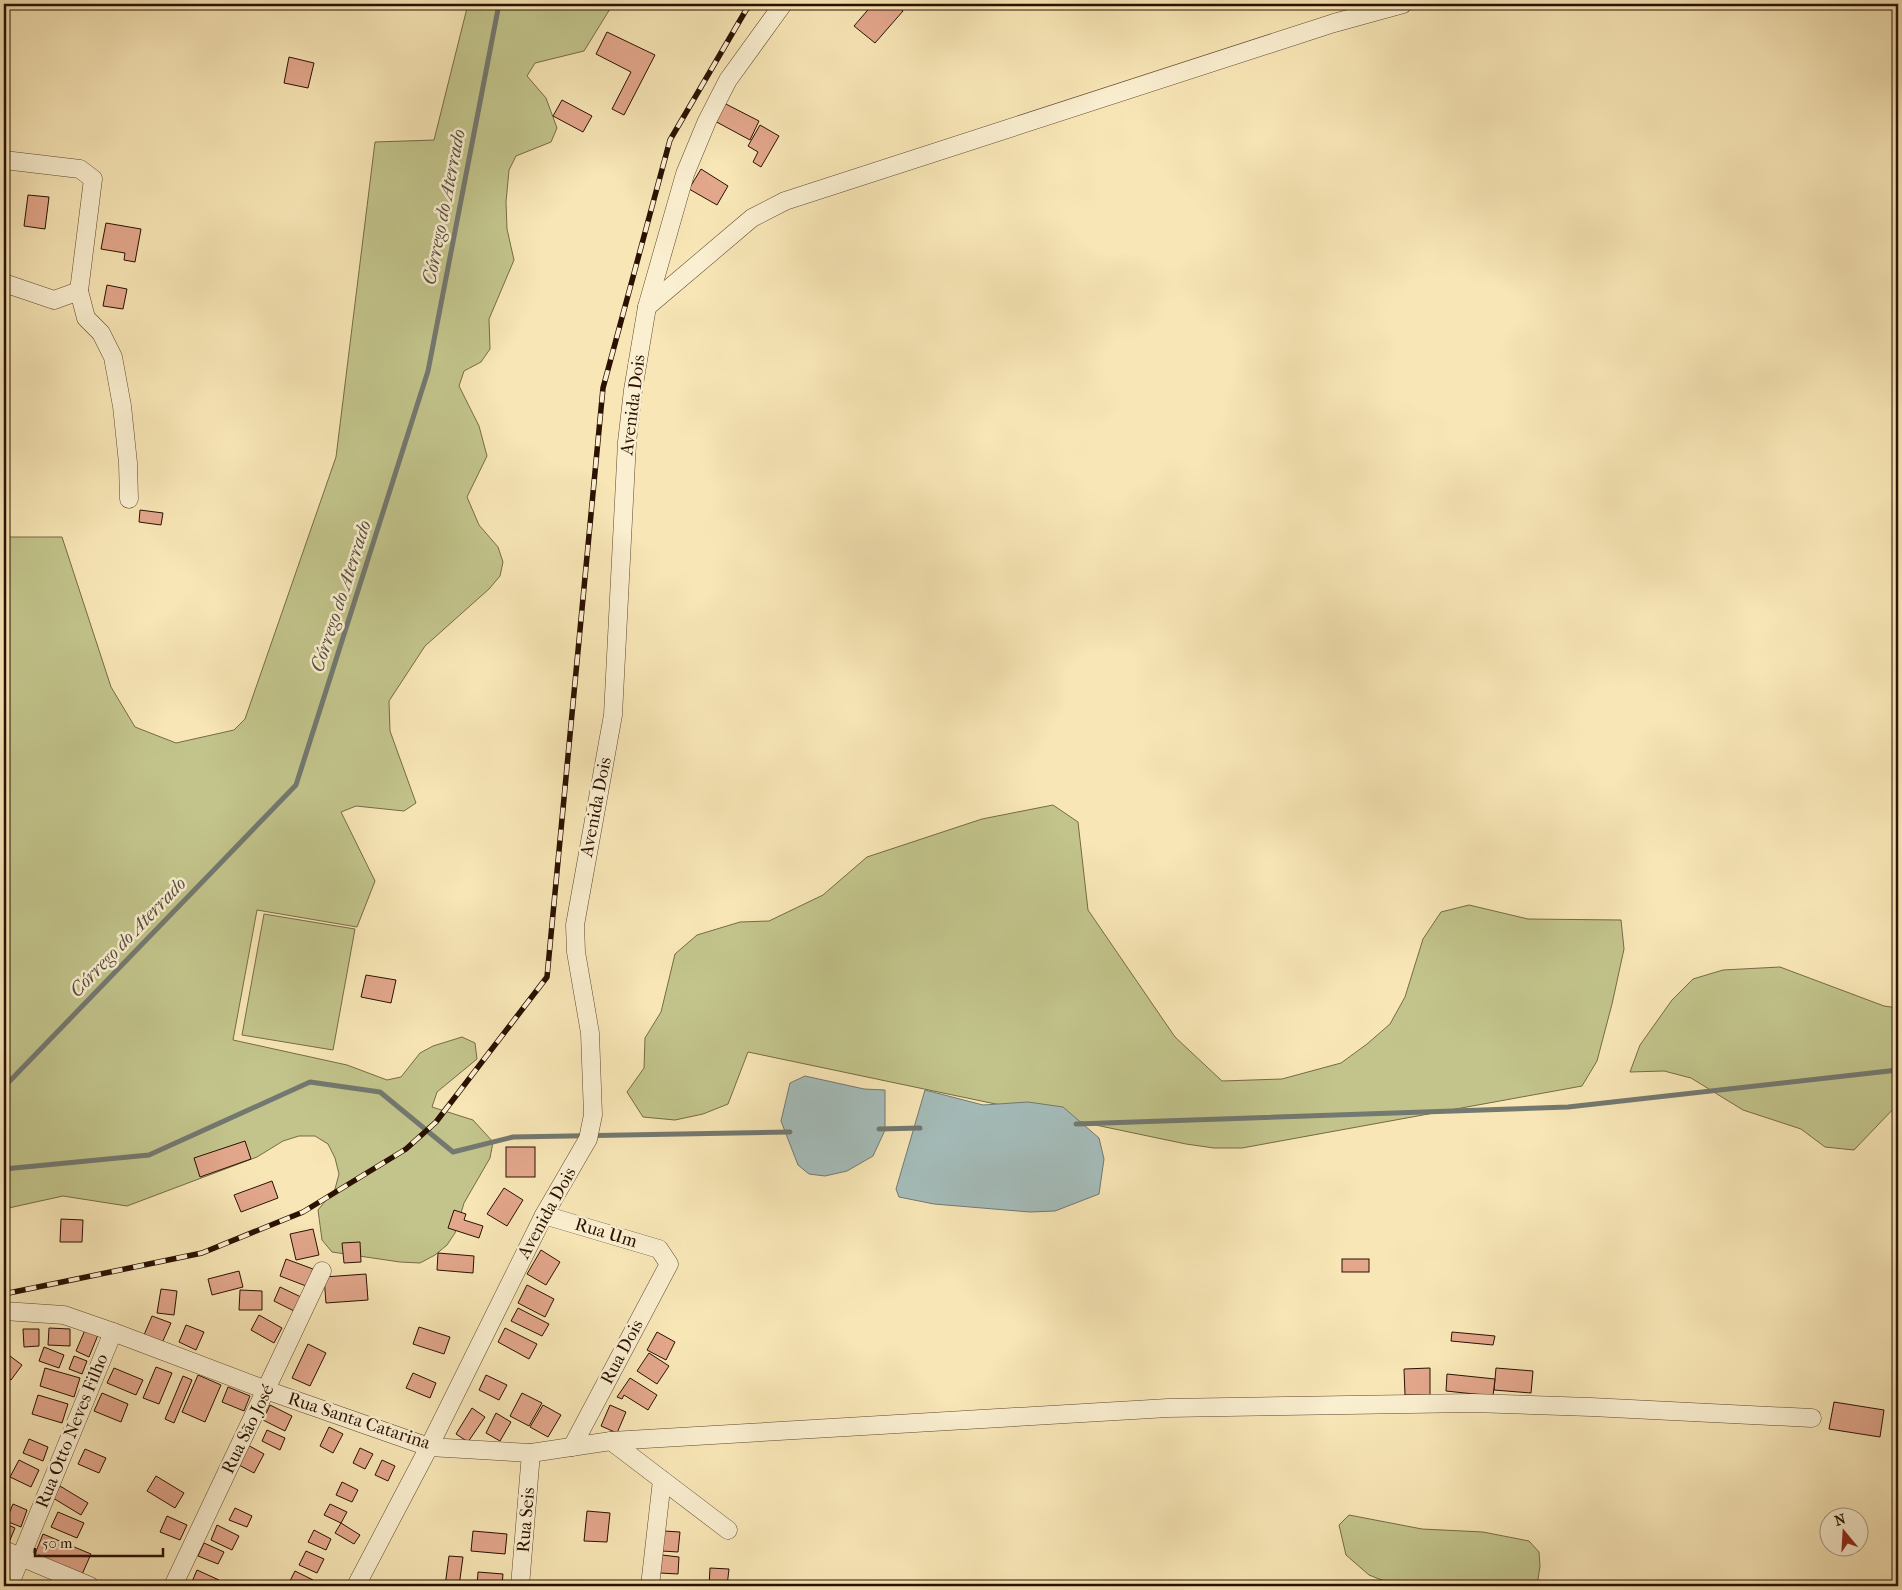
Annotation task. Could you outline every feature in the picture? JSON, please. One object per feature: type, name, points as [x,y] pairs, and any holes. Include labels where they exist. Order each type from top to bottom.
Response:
[{"type":"street","name":"Avenida Dois","points":[[356,1586],[428,1447],[544,1214],[590,1134],[593,1115],[590,1033],[576,952],[575,926],[612,715],[627,442],[646,307],[685,174],[707,122],[728,80],[783,4]]},
{"type":"street","points":[[646,307],[752,218],[785,202],[1334,23],[1403,4]]},
{"type":"street","points":[[4,160],[80,169],[94,179],[78,291],[86,318],[101,332],[113,357],[122,406],[128,463],[129,500]]},
{"type":"street","points":[[4,283],[54,300],[78,291]]},
{"type":"street","name":"Rua Um","points":[[544,1214],[659,1249],[665,1257]]},
{"type":"street","name":"Rua Dois","points":[[572,1447],[669,1264],[665,1257]]},
{"type":"street","name":"Rua São José","points":[[173,1586],[322,1271]]},
{"type":"street","name":"Rua Santa Catarina","points":[[4,1311],[64,1315],[266,1390],[428,1447],[531,1453],[611,1441],[1168,1408],[1472,1403],[1812,1418]]},
{"type":"street","name":"Rua Otto Neves Filho","points":[[9,1586],[113,1332]]},
{"type":"street","points":[[611,1441],[728,1530]]},
{"type":"street","name":"Rua Seis","points":[[520,1586],[531,1453]]},
{"type":"street","points":[[650,1586],[662,1480]]},
{"type":"street","points":[[4,1550],[90,1586]]},
{"type":"green space","points":[[468,4],[613,4],[584,51],[535,63],[527,76],[546,98],[557,128],[551,142],[516,156],[509,170],[506,202],[507,229],[514,260],[489,319],[490,349],[481,362],[464,371],[459,386],[479,426],[487,456],[467,497],[479,525],[498,547],[503,562],[500,576],[489,589],[425,646],[389,701],[390,731],[416,803],[404,811],[356,806],[341,812],[375,881],[357,927],[257,910],[233,1040],[347,1065],[387,1080],[401,1077],[420,1053],[433,1046],[462,1037],[475,1043],[477,1059],[437,1092],[432,1107],[473,1120],[493,1142],[490,1158],[464,1203],[455,1233],[447,1245],[435,1255],[420,1263],[332,1252],[322,1240],[318,1210],[335,1189],[339,1174],[335,1158],[328,1144],[315,1136],[299,1136],[283,1141],[257,1157],[127,1206],[63,1196],[4,1209],[4,537],[62,537],[111,687],[135,727],[176,743],[234,730],[245,719],[336,457],[375,142],[434,140]]},
{"type":"green space","points":[[1053,805],[1078,822],[1088,910],[1175,1037],[1222,1081],[1282,1079],[1341,1063],[1390,1024],[1405,997],[1423,939],[1441,912],[1469,905],[1528,919],[1621,920],[1624,949],[1597,1061],[1582,1086],[1242,1148],[1214,1148],[1186,1144],[748,1052],[728,1104],[703,1114],[675,1120],[643,1117],[627,1092],[644,1068],[645,1038],[661,1012],[675,954],[697,935],[740,922],[769,921],[823,895],[867,857],[982,819]]},
{"type":"green space","points":[[264,914],[355,929],[333,1050],[242,1035]]},
{"type":"green space","points":[[1780,967],[1884,1006],[1898,1008],[1898,1104],[1854,1150],[1825,1147],[1801,1129],[1743,1110],[1691,1078],[1664,1071],[1630,1072],[1640,1045],[1672,1000],[1693,979],[1723,970]]},
{"type":"green space","points":[[1349,1515],[1422,1529],[1483,1532],[1529,1541],[1539,1552],[1540,1566],[1537,1586],[1397,1586],[1369,1575],[1346,1555],[1339,1525]]},
{"type":"water","points":[[805,1076],[864,1089],[885,1090],[885,1130],[873,1156],[847,1171],[825,1176],[809,1174],[798,1165],[781,1121],[790,1083]]},
{"type":"water","points":[[925,1090],[983,1105],[1028,1102],[1063,1107],[1099,1138],[1104,1159],[1099,1194],[1055,1211],[1030,1212],[934,1204],[899,1197],[896,1189]]},
{"type":"building","points":[[873,4],[894,4],[903,11],[875,43],[854,26]]},
{"type":"building","points":[[607,32],[655,55],[624,115],[612,109],[631,72],[596,54]]},
{"type":"building","points":[[289,57],[314,63],[308,88],[284,83]]},
{"type":"building","points":[[562,100],[592,116],[583,132],[553,116]]},
{"type":"building","points":[[720,101],[759,121],[750,140],[711,119]]},
{"type":"building","points":[[760,125],[779,136],[761,167],[753,162],[758,152],[748,146]]},
{"type":"building","points":[[701,169],[728,186],[717,205],[689,189]]},
{"type":"building","points":[[28,195],[49,197],[45,229],[24,226]]},
{"type":"building","points":[[106,223],[141,229],[135,262],[124,260],[125,253],[101,249]]},
{"type":"building","points":[[107,285],[127,289],[123,309],[103,306]]},
{"type":"building","points":[[140,510],[163,513],[161,525],[139,522]]},
{"type":"building","points":[[366,975],[396,980],[391,1003],[361,997]]},
{"type":"building","points":[[245,1141],[251,1159],[200,1177],[194,1158]]},
{"type":"building","points":[[506,1147],[535,1147],[535,1177],[506,1177]]},
{"type":"building","points":[[272,1181],[278,1198],[241,1212],[234,1195]]},
{"type":"building","points":[[504,1188],[523,1200],[507,1226],[487,1214]]},
{"type":"building","points":[[454,1210],[466,1214],[464,1220],[483,1226],[479,1238],[448,1228]]},
{"type":"building","points":[[61,1219],[83,1220],[82,1242],[60,1242]]},
{"type":"building","points":[[313,1229],[319,1255],[296,1260],[290,1234]]},
{"type":"building","points":[[360,1242],[361,1262],[344,1263],[342,1243]]},
{"type":"building","points":[[541,1250],[560,1262],[546,1285],[527,1274]]},
{"type":"building","points":[[438,1253],[474,1256],[473,1273],[437,1270]]},
{"type":"building","points":[[286,1259],[313,1269],[306,1286],[280,1276]]},
{"type":"building","points":[[1342,1259],[1369,1259],[1369,1272],[1342,1272]]},
{"type":"building","points":[[239,1271],[243,1287],[212,1295],[208,1279]]},
{"type":"building","points":[[366,1274],[368,1300],[326,1303],[324,1277]]},
{"type":"building","points":[[527,1285],[554,1299],[545,1317],[518,1303]]},
{"type":"building","points":[[280,1287],[301,1297],[294,1311],[274,1301]]},
{"type":"building","points":[[161,1289],[177,1291],[174,1315],[157,1313]]},
{"type":"building","points":[[240,1290],[262,1291],[262,1310],[239,1310]]},
{"type":"building","points":[[518,1308],[549,1324],[542,1336],[511,1321]]},
{"type":"building","points":[[259,1315],[282,1328],[274,1343],[251,1330]]},
{"type":"building","points":[[152,1316],[171,1323],[162,1343],[144,1335]]},
{"type":"building","points":[[186,1325],[204,1332],[196,1350],[179,1342]]},
{"type":"building","points":[[419,1327],[450,1337],[444,1354],[413,1344]]},
{"type":"building","points":[[49,1328],[70,1329],[70,1346],[48,1345]]},
{"type":"building","points":[[505,1328],[537,1344],[529,1359],[498,1342]]},
{"type":"building","points":[[23,1329],[39,1329],[39,1346],[24,1347]]},
{"type":"building","points":[[85,1330],[98,1335],[89,1357],[76,1351]]},
{"type":"building","points":[[657,1332],[675,1342],[666,1360],[647,1350]]},
{"type":"building","points":[[1452,1332],[1495,1336],[1493,1345],[1451,1341]]},
{"type":"building","points":[[308,1344],[326,1353],[310,1386],[292,1378]]},
{"type":"building","points":[[44,1347],[64,1355],[59,1368],[39,1361]]},
{"type":"building","points":[[649,1353],[669,1366],[657,1384],[637,1371]]},
{"type":"building","points":[[10,1356],[22,1365],[11,1380],[4,1374],[4,1365]]},
{"type":"building","points":[[74,1356],[87,1361],[82,1374],[69,1369]]},
{"type":"building","points":[[156,1367],[172,1373],[159,1404],[143,1398]]},
{"type":"building","points":[[45,1368],[80,1378],[74,1397],[40,1386]]},
{"type":"building","points":[[114,1368],[143,1380],[136,1395],[107,1383]]},
{"type":"building","points":[[1430,1368],[1430,1395],[1405,1395],[1404,1369]]},
{"type":"building","points":[[1496,1368],[1533,1371],[1531,1393],[1494,1390]]},
{"type":"building","points":[[413,1373],[436,1383],[430,1398],[406,1388]]},
{"type":"building","points":[[1447,1374],[1495,1379],[1493,1396],[1446,1391]]},
{"type":"building","points":[[198,1375],[221,1385],[205,1422],[182,1412]]},
{"type":"building","points":[[486,1375],[507,1385],[499,1400],[479,1390]]},
{"type":"building","points":[[183,1376],[192,1380],[174,1423],[165,1419]]},
{"type":"building","points":[[630,1378],[657,1395],[648,1410],[624,1395],[622,1399],[617,1397]]},
{"type":"building","points":[[228,1387],[250,1396],[244,1411],[222,1402]]},
{"type":"building","points":[[102,1393],[128,1404],[121,1422],[94,1411]]},
{"type":"building","points":[[522,1393],[542,1403],[529,1426],[510,1416]]},
{"type":"building","points":[[38,1395],[68,1404],[62,1423],[32,1414]]},
{"type":"building","points":[[1834,1402],[1884,1410],[1880,1437],[1829,1429]]},
{"type":"building","points":[[270,1405],[292,1416],[285,1431],[263,1420]]},
{"type":"building","points":[[543,1405],[561,1415],[548,1437],[530,1427]]},
{"type":"building","points":[[610,1405],[626,1412],[617,1433],[601,1426]]},
{"type":"building","points":[[472,1408],[485,1417],[468,1442],[456,1434]]},
{"type":"building","points":[[496,1413],[511,1422],[500,1441],[486,1433]]},
{"type":"building","points":[[329,1427],[343,1434],[333,1453],[320,1446]]},
{"type":"building","points":[[267,1430],[285,1438],[280,1450],[262,1441]]},
{"type":"building","points":[[29,1439],[48,1447],[43,1461],[23,1453]]},
{"type":"building","points":[[246,1444],[264,1454],[254,1473],[235,1463]]},
{"type":"building","points":[[360,1448],[373,1454],[365,1469],[353,1463]]},
{"type":"building","points":[[85,1449],[106,1458],[99,1473],[78,1464]]},
{"type":"building","points":[[19,1460],[39,1470],[31,1487],[10,1477]]},
{"type":"building","points":[[382,1460],[395,1466],[388,1481],[375,1475]]},
{"type":"building","points":[[156,1476],[184,1493],[175,1508],[147,1491]]},
{"type":"building","points":[[342,1482],[358,1490],[352,1502],[336,1495]]},
{"type":"building","points":[[60,1486],[88,1503],[81,1515],[53,1498]]},
{"type":"building","points":[[13,1504],[27,1510],[21,1527],[6,1521]]},
{"type":"building","points":[[330,1504],[347,1512],[341,1523],[324,1515]]},
{"type":"building","points":[[235,1508],[252,1516],[247,1527],[229,1520]]},
{"type":"building","points":[[587,1511],[610,1513],[607,1542],[584,1541]]},
{"type":"building","points":[[58,1512],[84,1523],[77,1538],[51,1527]]},
{"type":"building","points":[[167,1516],[187,1525],[180,1540],[160,1532]]},
{"type":"building","points":[[4,1523],[15,1528],[7,1547],[4,1545]]},
{"type":"building","points":[[341,1523],[360,1535],[354,1544],[335,1533]]},
{"type":"building","points":[[217,1525],[239,1536],[232,1550],[211,1540]]},
{"type":"building","points":[[314,1530],[331,1539],[326,1550],[308,1542]]},
{"type":"building","points":[[473,1531],[507,1534],[505,1554],[471,1551]]},
{"type":"building","points":[[664,1531],[680,1532],[678,1552],[662,1551]]},
{"type":"building","points":[[43,1534],[91,1554],[80,1579],[33,1559]]},
{"type":"building","points":[[204,1543],[224,1552],[218,1564],[198,1556]]},
{"type":"building","points":[[306,1551],[324,1559],[317,1573],[299,1565]]},
{"type":"building","points":[[662,1555],[679,1557],[678,1574],[660,1573]]},
{"type":"building","points":[[449,1556],[463,1557],[459,1586],[445,1586]]},
{"type":"building","points":[[710,1568],[729,1569],[727,1586],[709,1586]]},
{"type":"building","points":[[197,1570],[219,1580],[216,1586],[196,1586],[191,1584]]},
{"type":"building","points":[[295,1571],[313,1580],[310,1586],[288,1585]]},
{"type":"building","points":[[478,1572],[503,1574],[502,1586],[477,1586]]},
{"type":"waterway","name":"Córrego do Aterrado","points":[[4,1087],[296,785],[428,371],[499,4]]},
{"type":"waterway","points":[[1076,1124],[1568,1107],[1898,1070]]},
{"type":"waterway","points":[[4,1169],[149,1155],[310,1082],[380,1092],[453,1152],[513,1137],[790,1132]]},
{"type":"waterway","points":[[879,1129],[920,1128]]},
{"type":"railway","points":[[4,1294],[202,1253],[303,1212],[406,1149],[436,1122],[547,977],[603,388],[670,140],[746,10],[752,4]]}]
